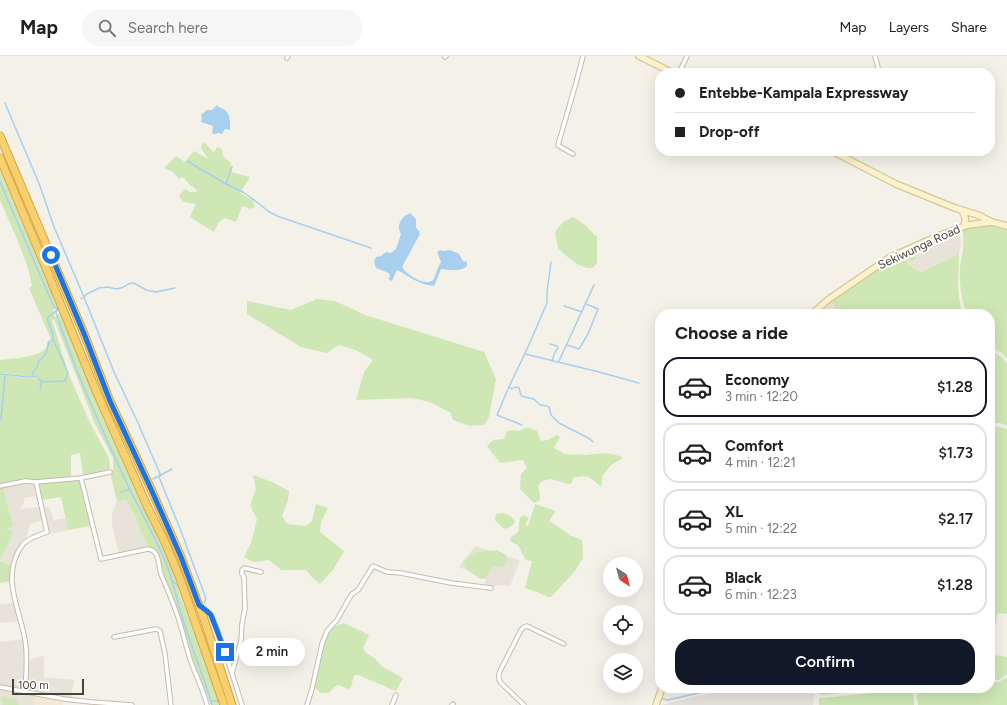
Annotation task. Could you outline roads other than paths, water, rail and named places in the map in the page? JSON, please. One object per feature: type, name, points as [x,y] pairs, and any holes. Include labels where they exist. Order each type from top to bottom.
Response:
[{"type":"highway","points":[[0,136],[85,336],[110,401],[181,557],[199,605],[232,705]]},
{"type":"highway","points":[[0,158],[99,398],[176,569],[224,705]]},
{"type":"main road","points":[[639,56],[663,68]]},
{"type":"main road","points":[[843,156],[896,184],[961,210],[978,215],[992,222],[1007,226]]},
{"type":"main road","points":[[961,210],[966,219],[964,226]]},
{"type":"main road","name":"Sekiwunga Road","points":[[818,309],[829,299],[889,258],[968,224],[992,222]]},
{"type":"main road","points":[[656,705],[660,693]]},
{"type":"street","points":[[573,154],[558,144],[583,56]]},
{"type":"street","points":[[682,68],[688,56]]},
{"type":"street","points":[[875,56],[878,68]]},
{"type":"street","points":[[0,486],[25,481],[36,482],[81,478],[110,472]]},
{"type":"street","points":[[81,478],[101,559],[148,549],[153,550],[156,553],[160,572],[179,620],[190,660],[207,705]]},
{"type":"street","points":[[25,692],[27,661],[25,640],[14,598],[12,572],[14,559],[23,544],[47,532],[36,482]]},
{"type":"street","points":[[307,705],[322,644],[327,631],[340,614],[352,594],[358,590],[373,566],[387,572],[491,588]]},
{"type":"street","points":[[232,673],[241,642],[245,608],[244,577],[242,570],[244,568],[261,572]]},
{"type":"street","points":[[199,605],[211,615],[242,705]]},
{"type":"street","points":[[524,705],[501,683],[498,677],[521,630],[527,626],[564,644]]},
{"type":"street","points":[[114,637],[156,629],[160,631],[165,654],[171,705]]},
{"type":"street","points":[[0,687],[91,702],[132,705]]},
{"type":"street","points":[[392,705],[396,695]]},
{"type":"water","points":[[217,105],[227,112],[230,119],[230,130],[225,129],[222,134],[213,134],[213,126],[201,122],[201,115],[207,110],[212,110]]},
{"type":"water","points":[[410,213],[416,219],[416,228],[420,234],[402,267],[407,273],[421,281],[430,282],[433,280],[441,262],[437,252],[440,250],[450,250],[459,254],[463,261],[467,262],[467,266],[458,270],[441,269],[434,286],[419,282],[397,270],[392,281],[388,279],[390,277],[389,273],[376,268],[374,262],[376,257],[381,256],[386,252],[391,253],[396,249],[401,234],[399,224],[404,217]]},
{"type":"waterway","points":[[5,103],[40,186],[54,227],[114,372],[161,476]]},
{"type":"waterway","points":[[187,161],[226,184],[243,192],[277,216],[371,248]]},
{"type":"waterway","points":[[226,184],[232,167]]},
{"type":"waterway","points":[[0,182],[54,307],[58,309]]},
{"type":"waterway","points":[[522,425],[497,415],[547,303],[551,262]]},
{"type":"waterway","points":[[81,299],[99,288],[107,287],[117,289],[134,283],[146,290],[156,292],[175,288]]},
{"type":"waterway","points":[[559,361],[594,285]]},
{"type":"waterway","points":[[567,345],[579,349],[588,334],[598,309],[586,304]]},
{"type":"waterway","points":[[564,306],[582,312]]},
{"type":"waterway","points":[[58,309],[56,313],[90,403],[166,563],[212,705]]},
{"type":"waterway","points":[[33,376],[39,361],[46,354],[49,342],[53,339],[47,318],[57,310]]},
{"type":"waterway","points":[[0,374],[36,377],[43,382],[65,381],[68,373],[53,339]]},
{"type":"waterway","points":[[550,344],[557,346],[558,348],[552,361]]},
{"type":"waterway","points":[[525,354],[639,383]]},
{"type":"waterway","points":[[0,419],[5,375]]},
{"type":"waterway","points":[[40,390],[42,381]]},
{"type":"waterway","points":[[509,387],[512,389],[515,387],[519,388],[521,395],[524,397],[534,399],[540,405],[549,407],[551,415],[559,423],[593,442]]},
{"type":"waterway","points":[[153,479],[172,469]]},
{"type":"waterway","points":[[159,477],[201,585],[206,599],[204,603]]},
{"type":"waterway","points":[[121,492],[130,489]]},
{"type":"waterway","points":[[172,580],[178,586]]},
{"type":"waterway","points":[[663,699],[668,700],[698,693]]},
{"type":"waterway","points":[[211,701],[219,701]]}]
